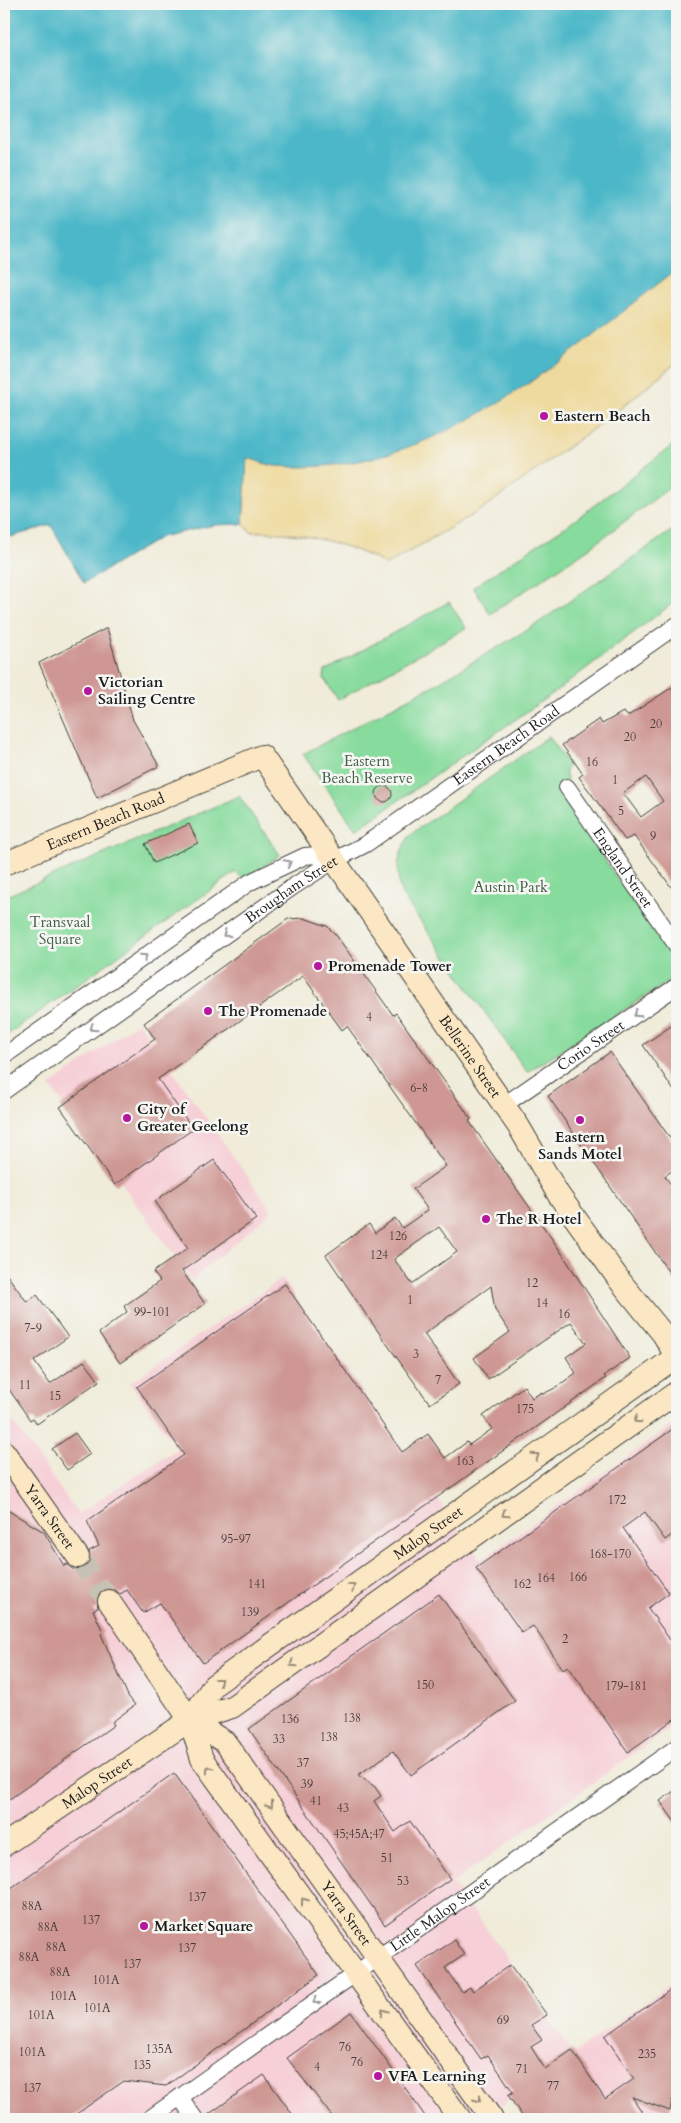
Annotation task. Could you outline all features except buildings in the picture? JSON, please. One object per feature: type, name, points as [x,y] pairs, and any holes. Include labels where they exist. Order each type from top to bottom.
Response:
[{"type":"street","name":"Eastern Beach Road","points":[[333,860],[366,844],[677,625]]},
{"type":"street","name":"Eastern Beach Road","points":[[4,864],[262,756]]},
{"type":"street","name":"Bellerine Street","points":[[262,756],[504,1105],[558,1194],[620,1281],[663,1334],[677,1356]]},
{"type":"street","name":"England Street","points":[[567,787],[677,946]]},
{"type":"street","name":"Brougham Street","points":[[4,1056],[250,882],[305,856],[317,855],[333,860]]},
{"type":"street","name":"Brougham Street","points":[[4,1091],[333,860]]},
{"type":"street","points":[[118,975],[134,998]]},
{"type":"street","name":"Corio Street","points":[[504,1105],[677,986]]},
{"type":"street","name":"Malop Street","points":[[190,1720],[214,1685],[677,1356]]},
{"type":"street","name":"Malop Street","points":[[4,1845],[190,1720],[232,1707],[677,1392]]},
{"type":"street","name":"Yarra Street","points":[[4,1452],[78,1557]]},
{"type":"street","name":"Yarra Street","points":[[109,1602],[190,1720],[202,1759],[460,2119]]},
{"type":"street","points":[[316,1612],[333,1636]]},
{"type":"street","name":"Yarra Street","points":[[190,1720],[225,1742],[492,2119]]},
{"type":"street","name":"Little Malop Street","points":[[149,2119],[677,1747]]},
{"type":"street","points":[[180,2098],[195,2119]]},
{"type":"shaded area","points":[[138,1022],[272,1211],[192,1280],[50,1086]]},
{"type":"shaded area","points":[[282,1278],[481,1560],[677,1421],[677,1723],[452,1883],[481,1921],[573,2054],[677,1980],[677,2103],[656,2119],[525,2119],[510,2099],[485,2119],[4,2119],[4,1409],[78,1514],[177,1449],[130,1383]]},
{"type":"green space","points":[[677,442],[677,482],[588,549],[490,614],[473,587],[571,523]]},
{"type":"green space","name":"Eastern Beach Reserve","points":[[677,527],[677,600],[555,692],[356,830],[303,754],[434,685],[535,625]]},
{"type":"green space","points":[[449,602],[466,628],[338,700],[324,678],[325,671]]},
{"type":"green space","name":"Austin Park","points":[[549,736],[569,766],[565,770],[567,780],[559,792],[560,795],[677,965],[677,976],[527,1072],[402,895],[398,871],[400,856],[411,834]]},
{"type":"green space","name":"Transvaal Square","points":[[239,796],[280,855],[244,880],[236,872],[4,1037],[4,897]]},
{"type":"sand","name":"Eastern Beach","points":[[677,269],[677,362],[615,413],[481,510],[386,565],[372,557],[339,544],[284,533],[251,532],[243,524],[247,458],[274,466],[528,384]]},
{"type":"water","points":[[4,4],[677,4],[677,269],[588,340],[493,406],[442,433],[389,453],[334,465],[276,466],[247,458],[243,524],[214,525],[161,537],[84,583],[51,525],[4,539]]},
{"type":"tunnel","points":[[78,1557],[109,1601]]},
{"type":"place","name":"Eastern Beach","points":[[544,416]]},
{"type":"place","name":"Victorian Sailing Centre","points":[[88,691]]},
{"type":"place","name":"Promenade Tower","points":[[318,966]]},
{"type":"place","name":"The Promenade","points":[[208,1011]]},
{"type":"place","name":"City of Greater Geelong","points":[[127,1118]]},
{"type":"place","name":"Eastern Sands Motel","points":[[580,1120]]},
{"type":"place","name":"The R Hotel","points":[[486,1219]]},
{"type":"place","name":"Market Square","points":[[144,1926]]},
{"type":"place","name":"VFA Learning","points":[[378,2076]]}]
